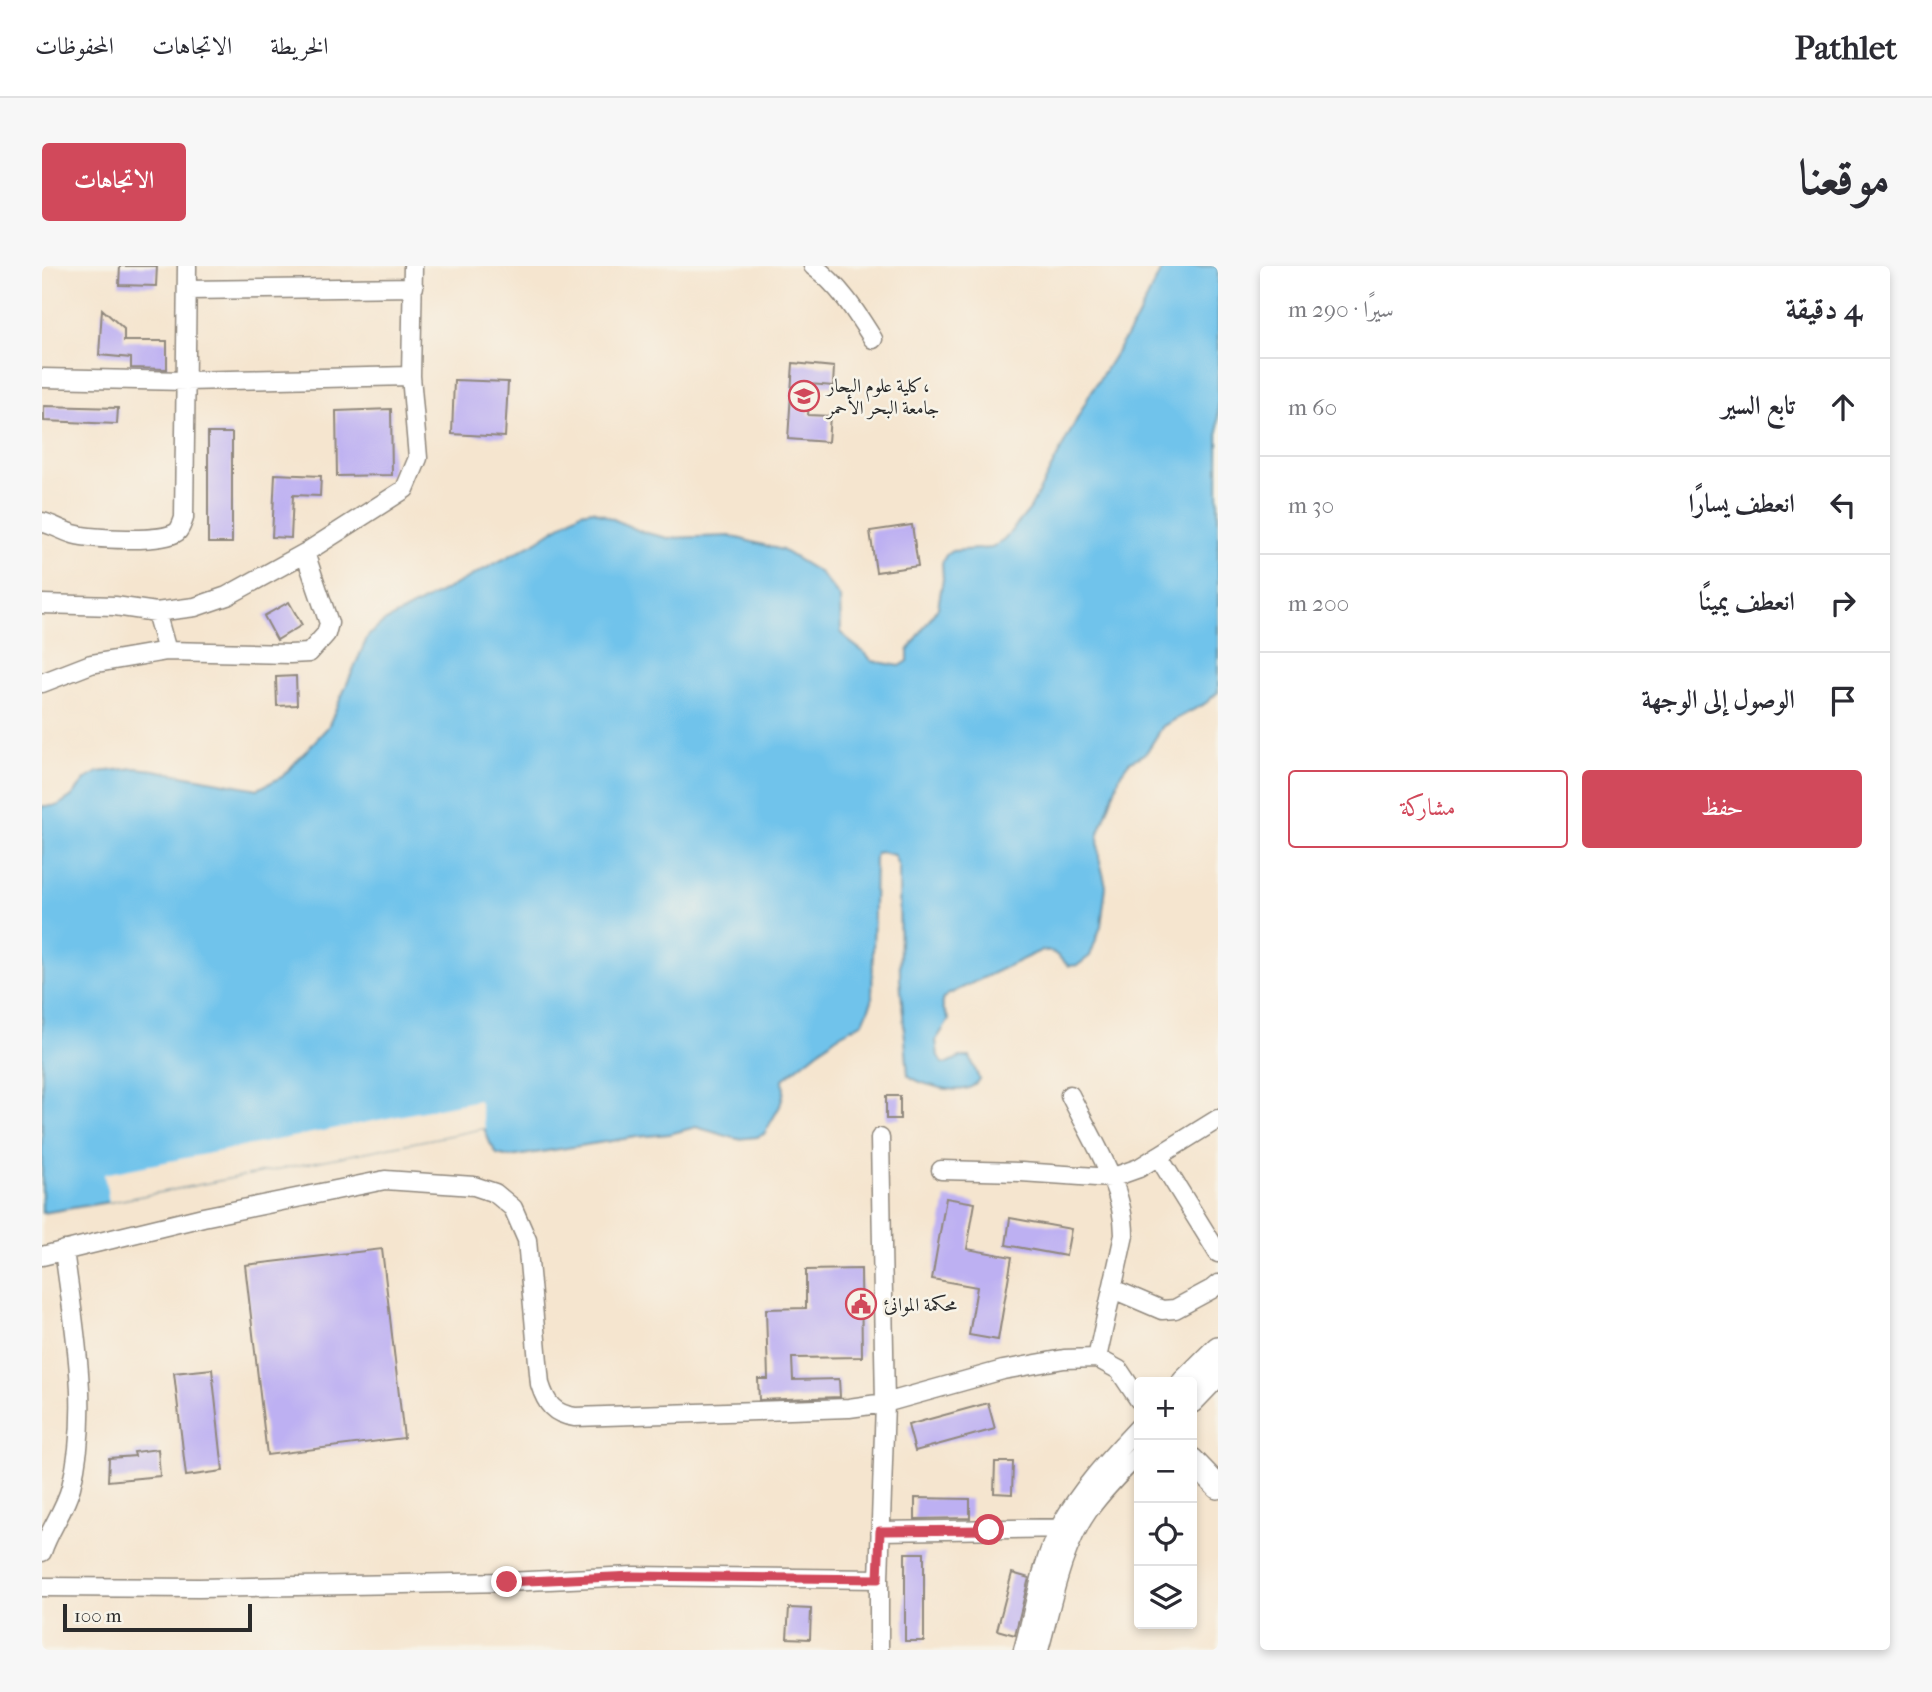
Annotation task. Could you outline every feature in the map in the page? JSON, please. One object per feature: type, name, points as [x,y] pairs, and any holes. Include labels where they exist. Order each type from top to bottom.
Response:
[{"type":"main road","points":[[1189,1377],[1218,1348]]},
{"type":"main road","points":[[1197,1396],[1218,1374]]},
{"type":"main road","points":[[1197,1465],[1218,1487]]},
{"type":"street","points":[[42,522],[74,534],[98,538],[152,538],[170,536],[180,530],[184,518],[187,266]]},
{"type":"street","points":[[42,604],[115,606],[156,612],[195,607],[227,596],[305,553],[405,489],[418,458],[411,376],[413,266]]},
{"type":"street","points":[[813,266],[829,278],[847,299],[873,340]]},
{"type":"street","points":[[188,290],[414,286]]},
{"type":"street","points":[[42,379],[186,381],[411,376]]},
{"type":"street","points":[[42,683],[91,664],[167,651],[309,653],[326,634],[328,623],[305,553]]},
{"type":"street","points":[[156,612],[167,651]]},
{"type":"street","points":[[1070,1095],[1111,1178],[1124,1217],[1124,1235],[1097,1358]]},
{"type":"street","points":[[941,1170],[1111,1178],[1139,1168],[1218,1119]]},
{"type":"street","points":[[879,1650],[878,1579],[885,1402],[880,1139]]},
{"type":"street","points":[[1158,1156],[1218,1253]]},
{"type":"street","points":[[42,1256],[203,1217],[386,1180],[474,1186],[495,1193],[513,1208],[527,1240],[540,1384],[548,1404],[554,1411],[575,1417],[849,1408],[885,1402],[1003,1370],[1065,1359],[1097,1358],[1119,1370],[1134,1392]]},
{"type":"street","points":[[42,1552],[70,1490],[78,1453],[81,1388],[64,1250]]},
{"type":"street","points":[[1113,1289],[1162,1310],[1175,1309],[1218,1283]]},
{"type":"street","points":[[1023,1650],[1046,1563],[1069,1528],[1100,1469],[1134,1432]]},
{"type":"street","points":[[1040,1650],[1063,1564],[1069,1528],[1087,1512],[1134,1459]]},
{"type":"street","points":[[880,1531],[1069,1528]]},
{"type":"street","points":[[42,1587],[199,1588],[507,1582],[633,1576],[878,1579]]},
{"type":"water","points":[[1163,266],[1218,266],[1218,692],[1206,703],[1163,726],[1146,753],[1129,762],[1121,773],[1098,836],[1099,857],[1106,886],[1101,926],[1090,956],[1078,965],[1069,966],[1054,953],[1042,950],[947,995],[942,1000],[949,1020],[936,1040],[938,1056],[942,1063],[946,1064],[960,1057],[970,1057],[979,1079],[975,1084],[959,1090],[943,1088],[908,1075],[900,978],[899,868],[894,855],[881,852],[876,853],[875,858],[872,1001],[863,1022],[836,1037],[783,1079],[784,1091],[780,1106],[764,1134],[737,1139],[696,1127],[669,1134],[510,1157],[497,1154],[484,1128],[42,1213],[42,806],[57,806],[72,796],[86,779],[98,772],[135,768],[154,770],[258,789],[282,777],[328,727],[368,636],[384,622],[534,543],[581,512],[593,510],[642,532],[668,538],[730,536],[782,550],[820,573],[840,598],[841,632],[849,641],[872,661],[900,666],[908,661],[908,651],[938,607],[943,579],[942,563],[946,555],[952,551],[992,548],[1004,540],[1030,509],[1090,394],[1136,321]]},
{"type":"pier","points":[[479,1100],[485,1128],[109,1202],[104,1174]]},
{"type":"building","points":[[120,266],[157,266],[156,286],[119,285]]},
{"type":"building","points":[[102,309],[124,329],[124,341],[167,341],[167,369],[131,368],[131,358],[99,355]]},
{"type":"building","points":[[793,363],[834,367],[833,386],[810,384],[808,415],[830,416],[828,442],[788,439]]},
{"type":"building","points":[[454,380],[508,382],[505,437],[452,434]]},
{"type":"building","points":[[44,406],[118,408],[117,424],[44,421]]},
{"type":"building","points":[[391,409],[392,475],[337,476],[336,411]]},
{"type":"building","points":[[208,433],[232,433],[232,543],[208,543]]},
{"type":"building","points":[[275,474],[321,476],[320,496],[293,495],[291,538],[272,537]]},
{"type":"building","points":[[912,525],[918,566],[876,572],[870,531]]},
{"type":"building","points":[[289,602],[302,625],[277,640],[264,616]]},
{"type":"building","points":[[296,676],[297,705],[277,706],[276,677]]},
{"type":"building","points":[[886,1096],[900,1096],[900,1119],[886,1119]]},
{"type":"building","points":[[946,1198],[975,1203],[967,1249],[1012,1257],[998,1340],[969,1335],[977,1287],[932,1279]]},
{"type":"building","points":[[1010,1218],[1071,1229],[1066,1256],[1006,1245]]},
{"type":"building","points":[[382,1249],[404,1438],[267,1455],[245,1265]]},
{"type":"building","points":[[861,1269],[862,1357],[792,1358],[793,1380],[839,1379],[840,1397],[759,1400],[758,1379],[768,1379],[766,1309],[806,1308],[806,1270]]},
{"type":"building","points":[[212,1369],[223,1471],[186,1476],[174,1373]]},
{"type":"building","points":[[988,1403],[995,1429],[915,1451],[908,1425]]},
{"type":"building","points":[[158,1449],[160,1476],[108,1481],[109,1458],[135,1456],[134,1452]]},
{"type":"building","points":[[995,1462],[1013,1462],[1012,1494],[994,1493]]},
{"type":"building","points":[[915,1498],[970,1499],[970,1518],[915,1519]]},
{"type":"building","points":[[905,1553],[924,1553],[924,1641],[905,1641]]},
{"type":"building","points":[[1012,1573],[1029,1578],[1015,1635],[997,1630]]},
{"type":"building","points":[[789,1608],[811,1609],[810,1639],[787,1638]]},
{"type":"place","name":"كلية علوم البحار، جامعة البحر الأحمر","points":[[804,396]]},
{"type":"place","name":"محكمة الموانئ","points":[[861,1304]]},
{"type":"route","points":[[507,1582],[633,1576],[878,1579],[880,1531],[989,1530]]}]
